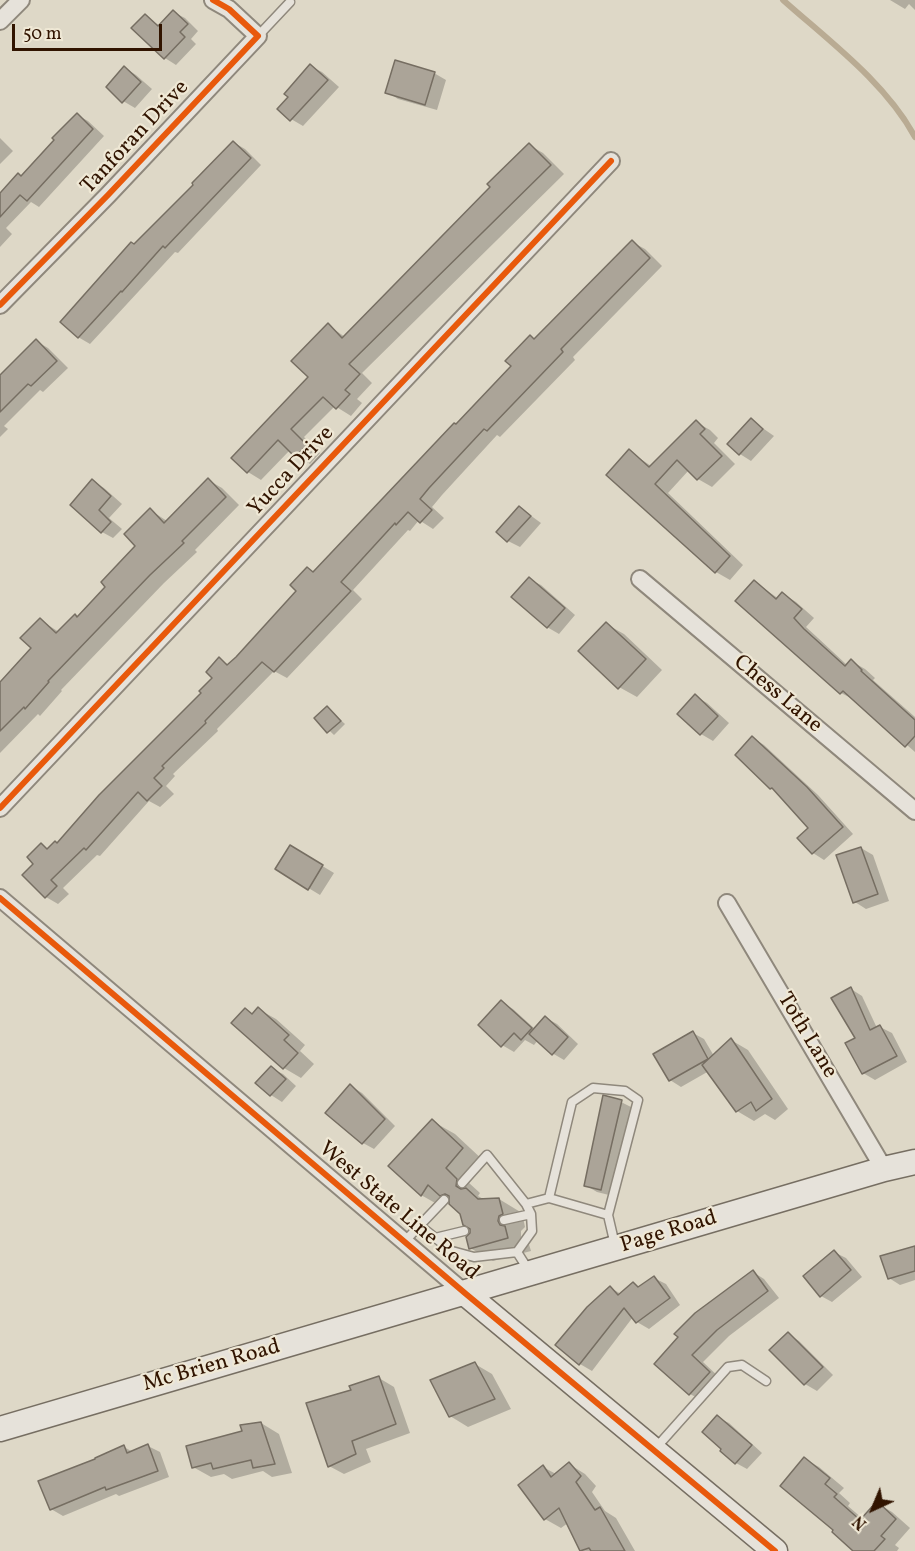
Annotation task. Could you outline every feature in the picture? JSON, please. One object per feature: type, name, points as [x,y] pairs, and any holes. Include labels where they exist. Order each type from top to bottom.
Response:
[{"type":"main road","name":"Page Road","points":[[424,1305],[884,1169],[915,1162]]},
{"type":"main road","name":"West State Line Road","points":[[466,1294],[775,1551]]},
{"type":"main road","name":"Mc Brien Road","points":[[0,1429],[424,1305]]},
{"type":"street","points":[[0,21],[21,0]]},
{"type":"street","points":[[213,0],[229,9],[258,36]]},
{"type":"street","name":"Tanforan Drive","points":[[0,305],[108,195],[258,36]]},
{"type":"street","name":"Yucca Drive","points":[[0,808],[611,161]]},
{"type":"street","name":"Chess Lane","points":[[640,579],[915,811]]},
{"type":"street","name":"West State Line Road","points":[[0,898],[466,1294]]},
{"type":"street","name":"Toth Lane","points":[[727,903],[884,1169]]},
{"type":"lane","name":"Tanforan Drive","points":[[258,36],[290,2]]},
{"type":"lane","points":[[549,1198],[572,1102],[593,1088],[625,1091],[638,1100],[608,1215],[616,1249]]},
{"type":"lane","points":[[419,1225],[452,1251],[474,1257],[517,1252],[532,1231],[531,1214],[526,1204],[487,1155],[462,1183]]},
{"type":"lane","points":[[526,1204],[549,1198],[608,1215]]},
{"type":"lane","points":[[405,1241],[444,1200]]},
{"type":"lane","points":[[504,1220],[531,1214]]},
{"type":"lane","points":[[435,1238],[464,1231]]},
{"type":"lane","points":[[517,1252],[530,1274]]},
{"type":"lane","points":[[654,1450],[728,1367],[741,1365],[766,1381]]},
{"type":"building","points":[[173,10],[188,24],[180,32],[185,37],[164,59],[131,28],[145,14],[158,26]]},
{"type":"building","points":[[395,60],[435,72],[425,105],[385,93]]},
{"type":"building","points":[[310,64],[328,80],[290,121],[277,109],[288,97],[284,94]]},
{"type":"building","points":[[124,66],[141,82],[122,103],[106,87]]},
{"type":"building","points":[[77,113],[93,129],[27,201],[20,195],[0,217],[0,193],[18,173],[21,176],[54,140],[52,138]]},
{"type":"building","points":[[233,141],[251,158],[165,248],[163,246],[78,338],[60,322],[131,242],[134,244]]},
{"type":"building","points":[[529,143],[551,165],[349,364],[360,374],[345,390],[350,394],[336,409],[323,397],[291,429],[307,445],[295,457],[278,440],[247,473],[231,458],[308,377],[291,361],[328,323],[342,338],[490,187],[487,184]]},
{"type":"building","points":[[632,240],[650,258],[561,349],[563,352],[487,431],[484,429],[429,488],[420,499],[432,510],[420,523],[408,512],[396,525],[395,523],[341,582],[351,591],[274,672],[262,662],[205,721],[206,723],[162,766],[164,768],[154,778],[162,786],[147,801],[138,792],[86,850],[84,848],[51,880],[57,886],[45,898],[22,875],[33,864],[27,857],[41,843],[47,849],[55,841],[57,843],[99,795],[201,693],[199,691],[212,678],[206,672],[219,657],[227,665],[236,657],[296,591],[290,585],[307,567],[313,572],[511,366],[505,361],[530,335],[534,339]]},
{"type":"building","points":[[36,339],[57,361],[31,386],[28,384],[0,412],[0,375]]},
{"type":"building","points":[[751,418],[763,429],[739,455],[727,444]]},
{"type":"building","points":[[696,420],[705,429],[700,434],[722,456],[697,480],[677,460],[655,484],[730,556],[715,573],[606,475],[629,449],[649,467]]},
{"type":"building","points":[[208,478],[226,497],[48,681],[25,709],[24,707],[0,731],[0,682],[31,648],[20,638],[40,618],[56,633],[75,614],[77,617],[105,587],[101,582],[135,546],[124,534],[150,508],[164,523]]},
{"type":"building","points":[[92,479],[111,496],[99,510],[111,522],[101,533],[70,505]]},
{"type":"building","points":[[519,506],[531,516],[507,542],[496,532]]},
{"type":"building","points":[[529,577],[565,608],[547,628],[511,597]]},
{"type":"building","points":[[754,580],[776,599],[782,592],[802,609],[794,618],[804,629],[845,666],[851,659],[915,720],[915,736],[905,747],[843,691],[840,694],[735,601]]},
{"type":"building","points":[[606,622],[646,659],[618,689],[578,651]]},
{"type":"building","points":[[695,694],[718,716],[700,735],[677,714]]},
{"type":"building","points":[[327,706],[341,721],[327,733],[314,718]]},
{"type":"building","points":[[752,736],[807,787],[843,827],[812,854],[797,838],[808,828],[772,788],[770,789],[735,755]]},
{"type":"building","points":[[290,845],[323,865],[308,890],[275,869]]},
{"type":"building","points":[[861,847],[878,894],[853,903],[836,855]]},
{"type":"building","points":[[851,987],[870,1030],[880,1025],[897,1056],[862,1074],[845,1043],[855,1038],[831,998]]},
{"type":"building","points":[[501,1000],[532,1028],[521,1040],[514,1033],[501,1047],[478,1025]]},
{"type":"building","points":[[258,1007],[289,1035],[284,1040],[298,1053],[283,1069],[231,1023],[245,1008],[252,1014]]},
{"type":"building","points":[[545,1016],[568,1037],[552,1055],[529,1034]]},
{"type":"building","points":[[693,1031],[708,1059],[669,1081],[653,1054]]},
{"type":"building","points":[[731,1038],[772,1099],[756,1111],[751,1102],[736,1112],[702,1065]]},
{"type":"building","points":[[271,1066],[286,1079],[270,1096],[255,1083]]},
{"type":"building","points":[[350,1084],[385,1119],[362,1144],[325,1113]]},
{"type":"building","points":[[603,1095],[622,1100],[601,1190],[584,1186]]},
{"type":"building","points":[[432,1119],[463,1148],[446,1168],[457,1179],[456,1186],[461,1189],[466,1188],[478,1199],[499,1198],[503,1214],[499,1216],[498,1221],[500,1225],[505,1226],[508,1238],[469,1249],[466,1237],[470,1229],[463,1225],[460,1214],[449,1204],[449,1196],[445,1194],[440,1196],[428,1185],[421,1196],[388,1166]]},
{"type":"building","points":[[915,1246],[915,1271],[888,1279],[880,1256]]},
{"type":"building","points":[[834,1250],[851,1270],[820,1297],[803,1276]]},
{"type":"building","points":[[753,1270],[768,1291],[717,1330],[692,1355],[710,1372],[689,1395],[654,1364],[678,1337],[674,1334],[695,1313]]},
{"type":"building","points":[[654,1276],[670,1298],[636,1323],[624,1308],[579,1365],[555,1345],[587,1307],[610,1286],[618,1295],[633,1282],[638,1287]]},
{"type":"building","points":[[788,1332],[823,1367],[804,1385],[769,1350]]},
{"type":"building","points":[[475,1362],[495,1399],[449,1417],[430,1380]]},
{"type":"building","points":[[379,1376],[396,1424],[352,1441],[356,1454],[328,1467],[306,1403],[351,1390],[349,1386]]},
{"type":"building","points":[[717,1415],[752,1445],[735,1464],[702,1432]]},
{"type":"building","points":[[261,1422],[275,1464],[253,1468],[251,1460],[213,1469],[211,1463],[192,1468],[186,1446],[242,1431],[240,1425]]},
{"type":"building","points":[[148,1444],[158,1471],[106,1490],[105,1487],[50,1510],[38,1481],[124,1445],[127,1453]]},
{"type":"building","points":[[804,1457],[830,1478],[825,1484],[837,1494],[834,1497],[860,1520],[877,1501],[896,1519],[881,1536],[885,1539],[874,1551],[853,1551],[832,1532],[833,1530],[780,1486]]},
{"type":"building","points":[[569,1462],[581,1476],[576,1482],[595,1510],[600,1507],[625,1551],[591,1551],[589,1548],[580,1551],[559,1508],[544,1520],[518,1485],[543,1465],[551,1477]]},
{"type":"waterway","points":[[783,0],[872,80],[903,117],[915,137]]},
{"type":"cycle path","points":[[0,305],[108,195],[258,36],[229,9],[213,0]]},
{"type":"cycle path","points":[[0,808],[611,161]]},
{"type":"cycle path","points":[[0,898],[466,1294],[775,1551]]}]
